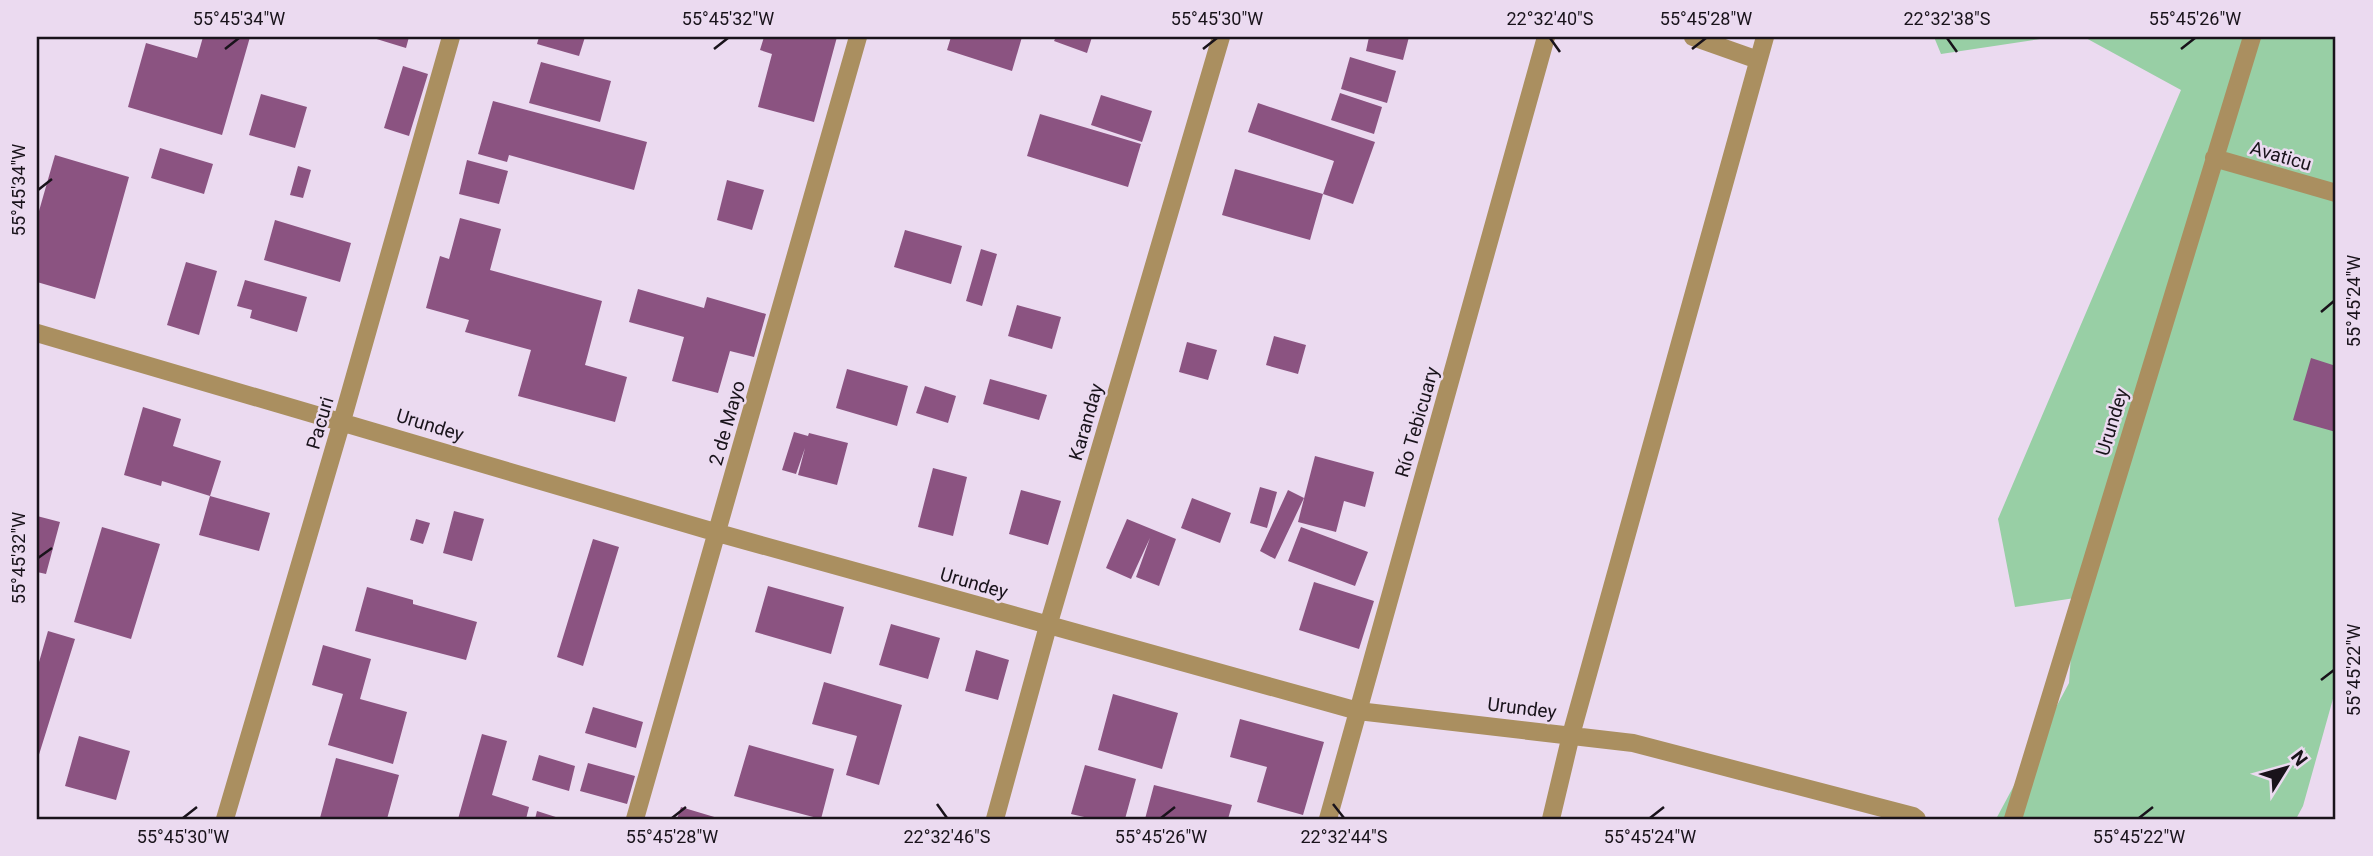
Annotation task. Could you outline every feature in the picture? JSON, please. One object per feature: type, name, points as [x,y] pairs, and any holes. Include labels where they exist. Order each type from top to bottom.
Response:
[{"type":"street","name":"Pacuri","points":[[225,819],[451,37]]},
{"type":"street","name":"2 de Mayo","points":[[635,819],[858,37]]},
{"type":"street","name":"Karanday","points":[[995,819],[1048,626],[1221,37]]},
{"type":"street","name":"Río Tebicuary","points":[[1328,819],[1546,37]]},
{"type":"street","points":[[1693,37],[1758,60]]},
{"type":"street","points":[[1552,819],[1571,735],[1765,37]]},
{"type":"street","name":"Urundey","points":[[2013,819],[2252,37]]},
{"type":"street","name":"Avaticu","points":[[2214,158],[2336,193]]},
{"type":"street","name":"Urundey","points":[[37,333],[718,533],[1359,710],[1633,743],[1915,818]]},
{"type":"green space","points":[[1934,37],[2053,37],[1941,54]]},
{"type":"green space","points":[[2084,37],[2336,37],[2336,688],[2303,806],[2296,819],[1996,819],[2069,683],[2075,598],[2015,607],[1998,519],[2181,90]]},
{"type":"building","points":[[203,37],[250,37],[222,135],[128,107],[146,43],[197,58]]},
{"type":"building","points":[[370,37],[409,37],[406,48]]},
{"type":"building","points":[[539,37],[585,37],[579,56],[537,44]]},
{"type":"building","points":[[764,37],[837,37],[814,122],[758,107],[772,54],[760,50]]},
{"type":"building","points":[[951,37],[1022,37],[1012,71],[947,50]]},
{"type":"building","points":[[1056,37],[1092,37],[1087,53],[1054,41]]},
{"type":"building","points":[[1369,37],[1409,37],[1403,60],[1366,51]]},
{"type":"building","points":[[1350,57],[1396,71],[1387,103],[1341,89]]},
{"type":"building","points":[[541,62],[611,81],[600,122],[529,103]]},
{"type":"building","points":[[403,66],[428,74],[409,136],[384,128]]},
{"type":"building","points":[[1340,93],[1382,107],[1374,134],[1331,120]]},
{"type":"building","points":[[261,94],[307,107],[295,148],[249,135]]},
{"type":"building","points":[[1101,95],[1152,111],[1142,142],[1091,125]]},
{"type":"building","points":[[493,101],[647,142],[634,190],[509,155],[507,162],[478,154]]},
{"type":"building","points":[[1258,103],[1375,142],[1353,204],[1323,194],[1334,161],[1248,132]]},
{"type":"building","points":[[1040,114],[1141,144],[1128,187],[1027,156]]},
{"type":"building","points":[[160,148],[213,164],[204,194],[151,178]]},
{"type":"building","points":[[55,155],[129,177],[95,299],[37,282],[37,218]]},
{"type":"building","points":[[467,160],[508,171],[499,204],[459,194]]},
{"type":"building","points":[[298,166],[311,170],[303,198],[290,195]]},
{"type":"building","points":[[1235,169],[1323,194],[1310,240],[1222,215]]},
{"type":"building","points":[[727,180],[764,190],[752,230],[717,220]]},
{"type":"building","points":[[460,218],[501,229],[490,270],[602,301],[585,365],[627,377],[615,422],[518,396],[531,350],[465,332],[469,320],[426,308],[440,256],[449,259]]},
{"type":"building","points":[[275,220],[351,243],[340,282],[264,260]]},
{"type":"building","points":[[905,230],[962,246],[951,284],[894,267]]},
{"type":"building","points":[[981,249],[997,254],[982,306],[966,301]]},
{"type":"building","points":[[186,262],[217,271],[199,335],[167,325]]},
{"type":"building","points":[[245,280],[307,297],[297,332],[250,318],[252,310],[237,306]]},
{"type":"building","points":[[638,289],[704,308],[707,297],[766,314],[754,357],[730,351],[718,393],[672,381],[684,337],[629,322]]},
{"type":"building","points":[[1017,305],[1061,317],[1052,349],[1008,336]]},
{"type":"building","points":[[1274,336],[1306,345],[1298,374],[1266,365]]},
{"type":"building","points":[[1187,342],[1217,350],[1208,380],[1179,372]]},
{"type":"building","points":[[2311,358],[2336,366],[2336,432],[2293,420]]},
{"type":"building","points":[[847,369],[908,386],[897,426],[836,408]]},
{"type":"building","points":[[990,379],[1047,395],[1039,420],[983,404]]},
{"type":"building","points":[[925,386],[956,396],[948,423],[916,413]]},
{"type":"building","points":[[143,407],[181,419],[173,446],[221,461],[210,496],[162,481],[161,486],[124,475]]},
{"type":"building","points":[[794,432],[848,443],[837,485],[798,475],[805,448],[796,474],[782,470]]},
{"type":"building","points":[[1315,456],[1374,472],[1365,507],[1344,501],[1336,532],[1298,522]]},
{"type":"building","points":[[933,468],[967,477],[953,536],[918,527]]},
{"type":"building","points":[[1260,487],[1277,492],[1267,528],[1250,523]]},
{"type":"building","points":[[1021,490],[1061,501],[1048,545],[1009,534]]},
{"type":"building","points":[[1288,490],[1304,498],[1275,559],[1260,551]]},
{"type":"building","points":[[210,496],[270,513],[259,551],[199,535]]},
{"type":"building","points":[[1192,498],[1231,513],[1220,543],[1181,528]]},
{"type":"building","points":[[454,511],[484,519],[472,561],[443,553]]},
{"type":"building","points":[[37,516],[60,522],[46,574],[37,572]]},
{"type":"building","points":[[416,519],[430,523],[423,544],[410,540]]},
{"type":"building","points":[[1127,519],[1176,539],[1159,586],[1136,577],[1150,538],[1131,579],[1106,568]]},
{"type":"building","points":[[102,527],[160,544],[131,639],[74,622]]},
{"type":"building","points":[[1301,527],[1368,552],[1355,586],[1288,561]]},
{"type":"building","points":[[593,539],[619,547],[583,666],[557,657]]},
{"type":"building","points":[[1314,582],[1374,601],[1359,649],[1299,630]]},
{"type":"building","points":[[768,586],[844,607],[831,654],[755,632]]},
{"type":"building","points":[[367,587],[413,600],[413,604],[477,622],[466,660],[355,631]]},
{"type":"building","points":[[891,624],[940,638],[928,679],[879,665]]},
{"type":"building","points":[[48,631],[75,639],[37,761],[37,669]]},
{"type":"building","points":[[323,645],[371,659],[360,699],[407,712],[393,764],[328,745],[343,694],[312,685]]},
{"type":"building","points":[[976,650],[1009,660],[998,700],[965,691]]},
{"type":"building","points":[[824,682],[902,705],[879,785],[846,775],[857,736],[812,724]]},
{"type":"building","points":[[1113,694],[1178,713],[1162,769],[1098,750]]},
{"type":"building","points":[[593,707],[643,722],[636,748],[585,733]]},
{"type":"building","points":[[1240,719],[1324,742],[1303,815],[1257,802],[1267,767],[1230,757]]},
{"type":"building","points":[[482,734],[507,741],[492,795],[529,807],[526,819],[458,819]]},
{"type":"building","points":[[79,736],[130,751],[116,800],[65,786]]},
{"type":"building","points":[[749,745],[834,769],[821,819],[734,796]]},
{"type":"building","points":[[539,755],[575,766],[569,791],[532,780]]},
{"type":"building","points":[[336,758],[399,775],[387,819],[320,818]]},
{"type":"building","points":[[588,763],[635,776],[627,804],[580,791]]},
{"type":"building","points":[[1085,765],[1136,779],[1125,819],[1093,819],[1071,814]]},
{"type":"building","points":[[1154,785],[1232,805],[1228,819],[1145,819]]},
{"type":"building","points":[[681,807],[721,819],[677,819]]},
{"type":"building","points":[[537,811],[562,819],[535,819]]}]
